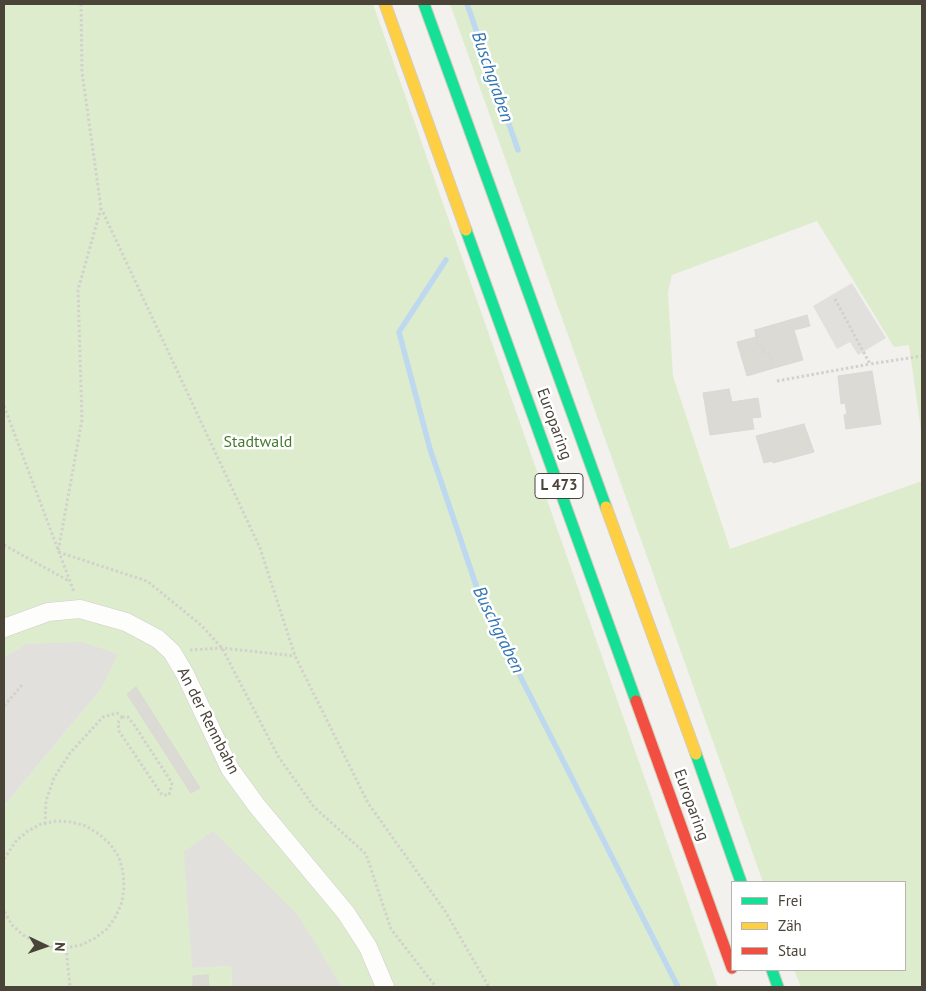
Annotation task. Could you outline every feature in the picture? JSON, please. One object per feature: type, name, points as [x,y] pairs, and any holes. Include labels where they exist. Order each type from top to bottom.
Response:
[{"type":"main road","name":"Europaring","points":[[385,4],[731,964]]},
{"type":"main road","name":"Europaring","points":[[424,4],[682,714],[741,881]]},
{"type":"main road","points":[[772,971],[778,987]]},
{"type":"street","name":"An der Rennbahn","points":[[4,628],[48,612],[80,609],[126,622],[158,639],[172,652],[230,769],[346,913],[368,948],[384,987]]},
{"type":"path","points":[[81,4],[82,72],[101,208],[260,548],[295,656],[368,803],[445,911],[489,987]]},
{"type":"path","points":[[58,552],[82,420],[78,290],[101,208]]},
{"type":"path","points":[[835,299],[870,364]]},
{"type":"path","points":[[777,381],[922,356]]},
{"type":"path","points":[[4,406],[70,581],[4,545]]},
{"type":"path","points":[[58,552],[147,581],[201,624],[222,648],[278,756],[314,807],[366,854],[391,929],[436,987]]},
{"type":"path","points":[[172,652],[222,648],[295,656]]},
{"type":"path","points":[[4,706],[22,685]]},
{"type":"path","points":[[45,824],[46,800],[54,778],[70,753],[103,717],[117,713],[122,717],[128,717],[172,783],[169,795],[162,795],[119,731],[118,723],[122,717]]},
{"type":"path","points":[[4,859],[16,840],[28,831],[45,824],[71,822],[86,826],[100,834],[110,844],[118,857],[123,872],[122,902],[112,922],[95,938],[81,945],[66,948],[36,943],[23,935],[12,924],[4,911]]},
{"type":"path","points":[[66,948],[70,987]]},
{"type":"green space","name":"Stadtwald","points":[[4,4],[373,4],[718,987],[342,987],[298,916],[192,968],[231,966],[232,986],[4,987],[4,806],[101,689],[26,644],[4,657]]},
{"type":"green space","points":[[450,4],[922,4],[922,438],[909,345],[894,347],[817,221],[672,275],[668,292],[673,376],[730,549],[922,481],[922,987],[801,987],[794,971],[906,971],[906,881],[763,881]]},
{"type":"shaded area","points":[[852,283],[886,338],[858,355],[850,342],[837,349],[813,306]]},
{"type":"shaded area","points":[[82,642],[118,654],[101,689],[4,806],[4,657],[26,644]]},
{"type":"shaded area","points":[[213,831],[298,915],[342,987],[223,987],[232,986],[231,966],[192,968],[184,852]]},
{"type":"building","points":[[807,315],[810,326],[794,330],[803,360],[774,368],[770,354],[765,355],[762,345],[759,346],[755,330]]},
{"type":"building","points":[[755,330],[759,346],[762,345],[765,355],[770,354],[774,368],[747,376],[737,342],[756,337]]},
{"type":"building","points":[[872,371],[881,424],[846,429],[844,415],[847,414],[845,403],[841,404],[838,376]]},
{"type":"building","points":[[729,389],[732,402],[758,398],[761,417],[752,418],[754,429],[710,435],[703,393]]},
{"type":"building","points":[[804,424],[814,452],[773,463],[772,461],[764,463],[756,436]]},
{"type":"building","points":[[136,687],[200,788],[191,793],[127,694]]},
{"type":"building","points":[[208,975],[209,987],[193,987],[193,976]]},
{"type":"waterway","name":"Buschgraben","points":[[467,4],[518,150]]},
{"type":"waterway","name":"Buschgraben","points":[[446,260],[399,332],[430,449],[480,597],[678,987]]},
{"type":"traffic: fast","points":[[424,4],[606,507]]},
{"type":"traffic: fast","points":[[466,230],[636,701]]},
{"type":"traffic: fast","points":[[696,754],[741,881]]},
{"type":"traffic: fast","points":[[772,971],[778,987]]},
{"type":"traffic: slow","points":[[385,4],[466,230]]},
{"type":"traffic: slow","points":[[606,507],[696,754]]},
{"type":"traffic: jam","points":[[636,701],[731,965]]}]
